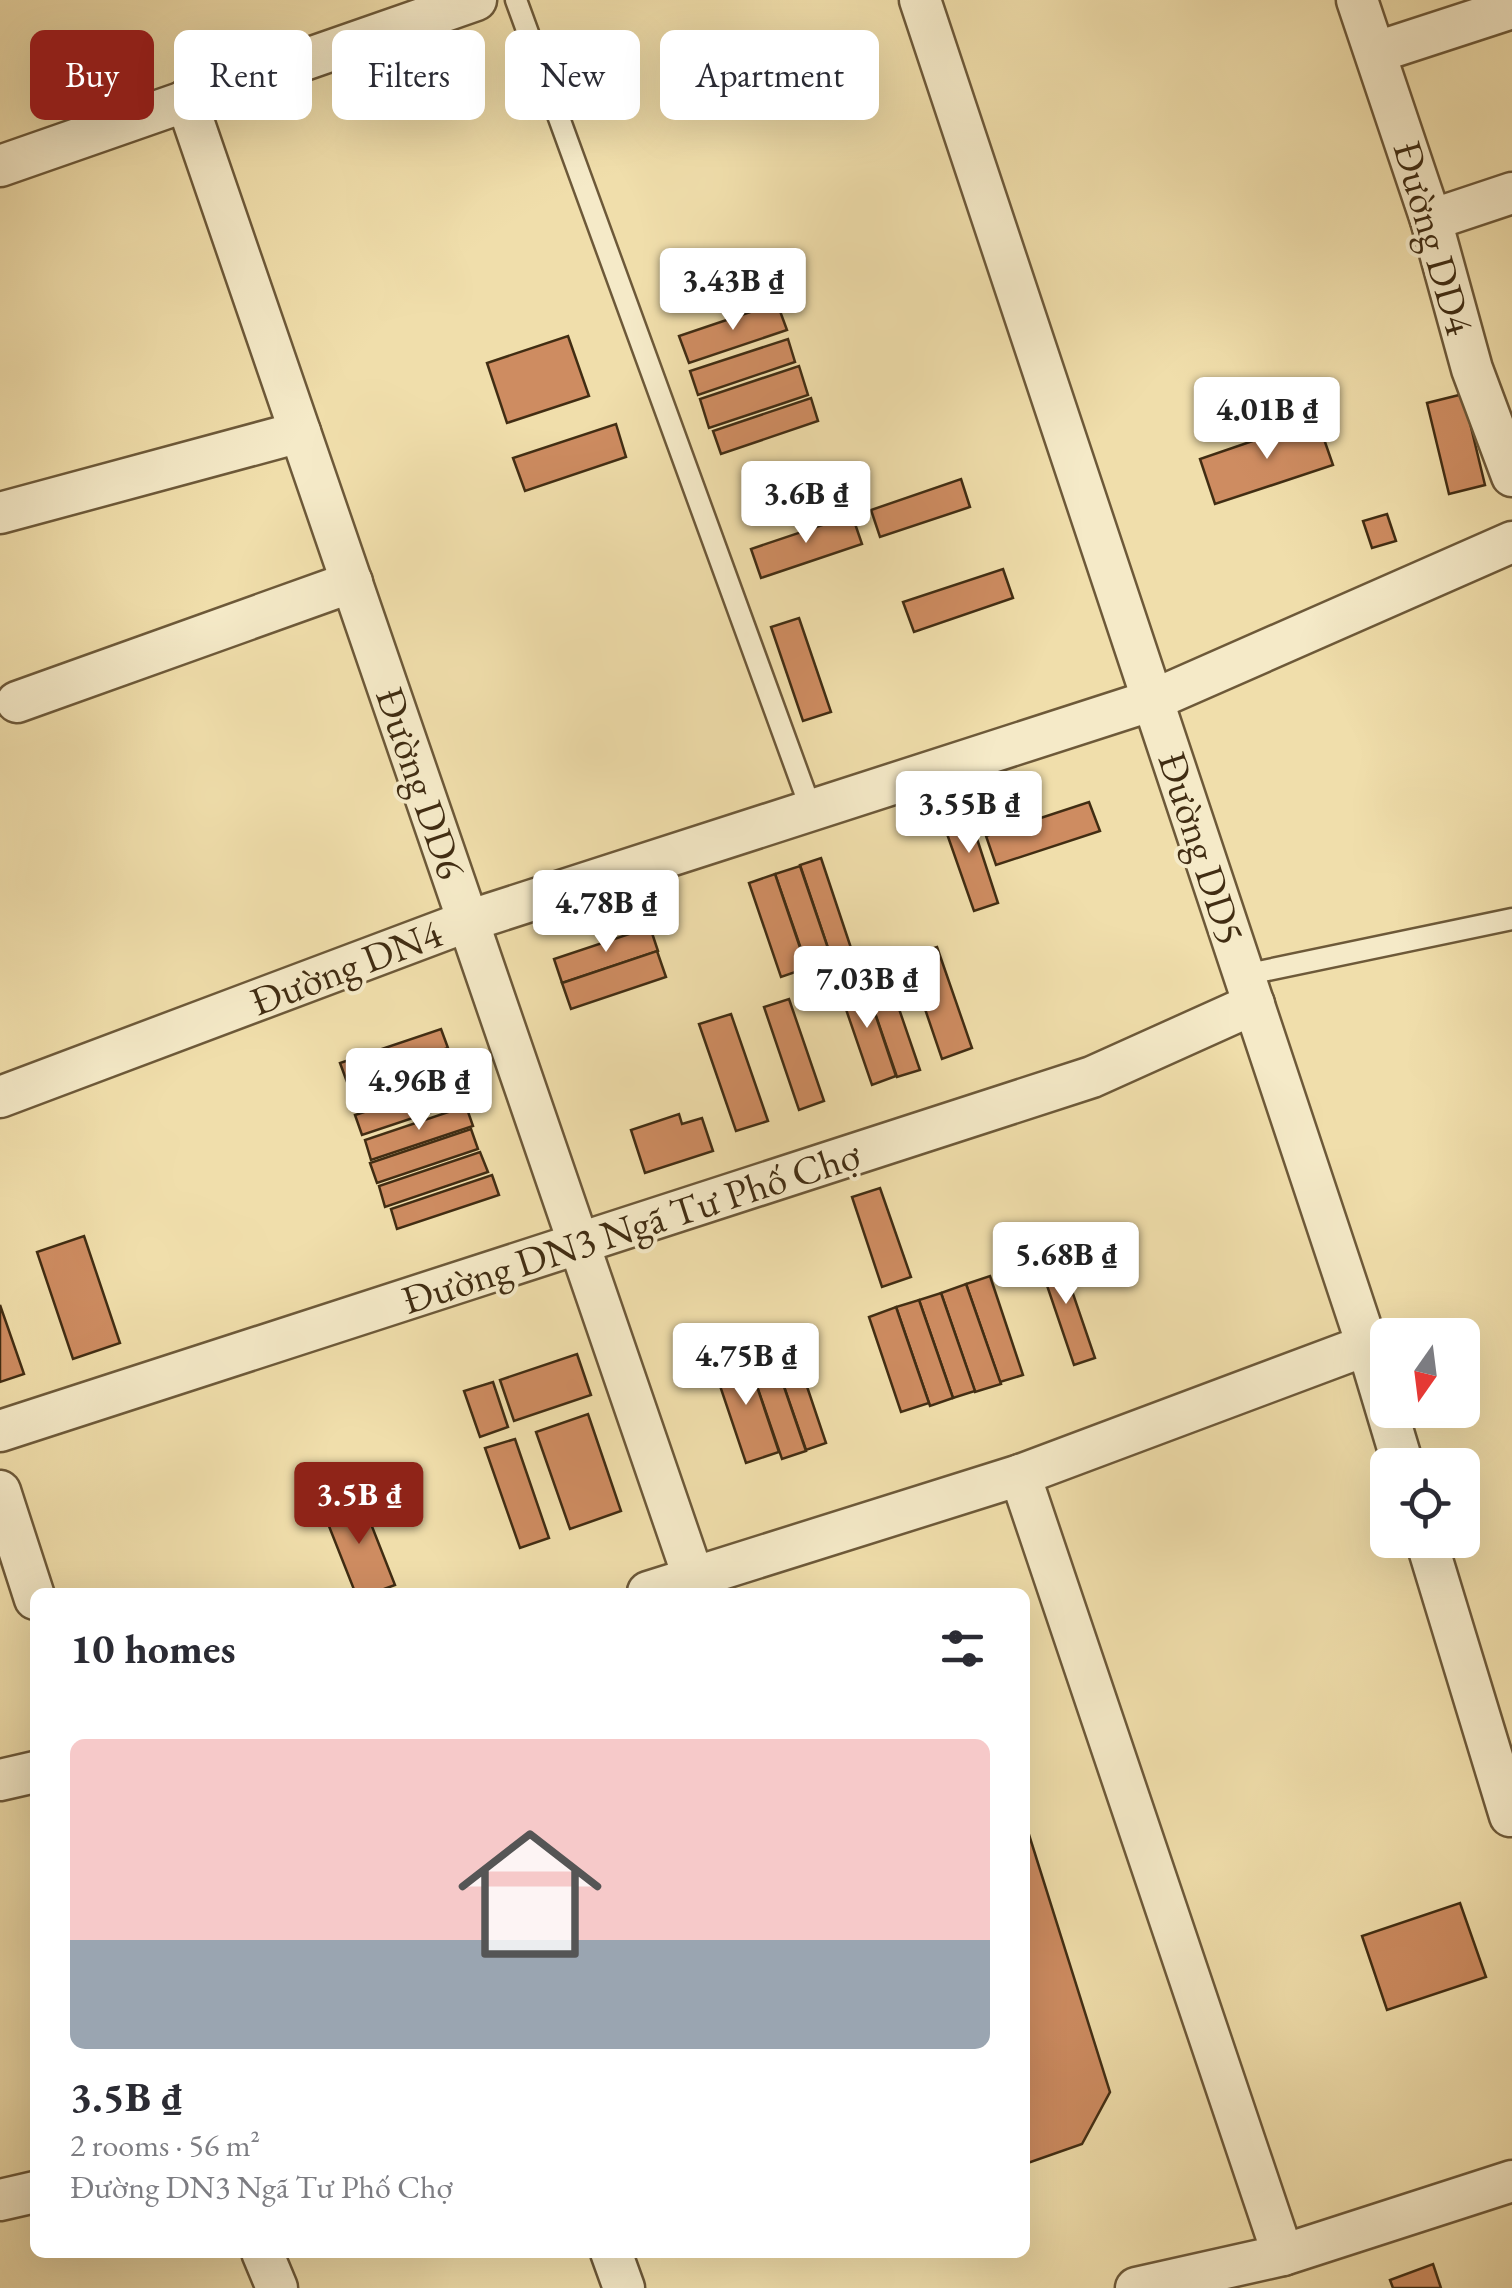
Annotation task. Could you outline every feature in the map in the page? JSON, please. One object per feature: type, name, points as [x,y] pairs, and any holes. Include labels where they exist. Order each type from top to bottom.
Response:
[{"type":"street","points":[[312,57],[476,0]]},
{"type":"street","name":"Đường DD5","points":[[920,0],[1398,1448]]},
{"type":"street","name":"Đường DD4","points":[[1357,0],[1431,220],[1472,369],[1512,476]]},
{"type":"street","points":[[1377,52],[1512,8]]},
{"type":"street","points":[[0,166],[174,104]]},
{"type":"street","name":"Đường DD6","points":[[193,120],[694,1579]]},
{"type":"street","points":[[1431,220],[1512,193]]},
{"type":"street","points":[[0,513],[300,432]]},
{"type":"street","name":"Đường DN4","points":[[0,1096],[468,922],[1153,700],[1512,542]]},
{"type":"street","points":[[17,702],[352,582]]},
{"type":"street","name":"Đường DN3 Ngã Tư Phố Chợ","points":[[0,1432],[1092,1077],[1249,990]]},
{"type":"street","points":[[662,1588],[1020,1475],[1366,1345]]},
{"type":"street","points":[[1020,1475],[1283,2255]]},
{"type":"street","points":[[0,1491],[31,1588]]},
{"type":"street","points":[[1431,1558],[1510,1816]]},
{"type":"street","points":[[0,1780],[30,1773]]},
{"type":"street","points":[[1136,2288],[1283,2255],[1512,2181]]},
{"type":"street","points":[[0,2200],[30,2193]]},
{"type":"street","points":[[264,2258],[277,2288]]},
{"type":"street","points":[[614,2258],[624,2288]]},
{"type":"lane","points":[[516,0],[812,812]]},
{"type":"lane","points":[[1249,990],[1512,919]]},
{"type":"building","points":[[777,303],[787,330],[689,363],[679,336]]},
{"type":"building","points":[[568,336],[589,396],[507,423],[487,363]]},
{"type":"building","points":[[788,339],[795,362],[698,395],[690,371]]},
{"type":"building","points":[[799,366],[808,395],[709,428],[700,399]]},
{"type":"building","points":[[1463,394],[1485,485],[1449,494],[1427,403]]},
{"type":"building","points":[[811,398],[818,421],[721,454],[713,431]]},
{"type":"building","points":[[1317,419],[1333,465],[1215,504],[1200,459]]},
{"type":"building","points":[[616,424],[626,457],[525,491],[513,458]]},
{"type":"building","points":[[961,479],[970,507],[880,537],[871,510]]},
{"type":"building","points":[[1387,514],[1396,541],[1372,548],[1363,521]]},
{"type":"building","points":[[852,515],[862,544],[761,578],[751,549]]},
{"type":"building","points":[[1003,569],[1013,598],[914,632],[903,602]]},
{"type":"building","points":[[799,618],[831,712],[803,721],[771,627]]},
{"type":"building","points":[[965,802],[998,903],[974,911],[939,811]]},
{"type":"building","points":[[1089,802],[1100,831],[996,865],[986,836]]},
{"type":"building","points":[[821,858],[853,954],[832,960],[800,865]]},
{"type":"building","points":[[800,866],[832,960],[808,969],[775,874]]},
{"type":"building","points":[[775,874],[807,968],[781,977],[749,883]]},
{"type":"building","points":[[650,927],[658,951],[562,983],[554,959]]},
{"type":"building","points":[[937,947],[972,1048],[942,1059],[907,956]]},
{"type":"building","points":[[657,951],[666,977],[571,1009],[562,983]]},
{"type":"building","points":[[886,971],[920,1070],[897,1077],[863,978]]},
{"type":"building","points":[[863,978],[896,1076],[872,1085],[838,986]]},
{"type":"building","points":[[789,999],[824,1101],[799,1110],[764,1007]]},
{"type":"building","points":[[731,1014],[768,1121],[736,1131],[699,1024]]},
{"type":"building","points":[[441,1029],[448,1048],[347,1082],[340,1063]]},
{"type":"building","points":[[452,1055],[459,1075],[357,1110],[351,1090]]},
{"type":"building","points":[[457,1081],[464,1101],[362,1135],[355,1115]]},
{"type":"building","points":[[466,1106],[473,1126],[371,1160],[365,1140]]},
{"type":"building","points":[[679,1114],[682,1124],[702,1118],[713,1151],[645,1173],[631,1130]]},
{"type":"building","points":[[471,1129],[478,1149],[377,1183],[370,1163]]},
{"type":"building","points":[[480,1152],[488,1172],[385,1207],[379,1186]]},
{"type":"building","points":[[492,1175],[499,1195],[397,1229],[391,1209]]},
{"type":"building","points":[[880,1188],[911,1277],[882,1287],[852,1197]]},
{"type":"building","points":[[84,1236],[120,1343],[73,1359],[37,1252]]},
{"type":"building","points":[[1058,1250],[1095,1358],[1074,1365],[1037,1256]]},
{"type":"building","points":[[990,1276],[1023,1375],[1000,1382],[966,1284]]},
{"type":"building","points":[[966,1284],[1001,1384],[975,1392],[941,1293]]},
{"type":"building","points":[[941,1293],[975,1391],[953,1398],[919,1300]]},
{"type":"building","points":[[919,1300],[953,1398],[930,1406],[896,1307]]},
{"type":"building","points":[[0,1305],[24,1374],[0,1382]]},
{"type":"building","points":[[896,1307],[929,1403],[901,1412],[869,1317]]},
{"type":"building","points":[[791,1339],[826,1443],[806,1450],[770,1346]]},
{"type":"building","points":[[770,1346],[806,1451],[782,1459],[746,1354]]},
{"type":"building","points":[[577,1354],[591,1395],[514,1421],[500,1380]]},
{"type":"building","points":[[746,1354],[779,1452],[746,1463],[713,1365]]},
{"type":"building","points":[[493,1382],[508,1427],[480,1437],[464,1391]]},
{"type":"building","points":[[588,1414],[621,1511],[570,1529],[536,1432]]},
{"type":"building","points":[[515,1439],[549,1538],[520,1548],[485,1448]]},
{"type":"building","points":[[360,1496],[395,1585],[353,1588],[323,1511]]},
{"type":"building","points":[[1030,1838],[1110,2092],[1082,2144],[1030,2162]]},
{"type":"building","points":[[1460,1903],[1486,1977],[1387,2010],[1362,1936]]},
{"type":"building","points":[[1433,2264],[1441,2288],[1393,2288],[1390,2280]]}]
